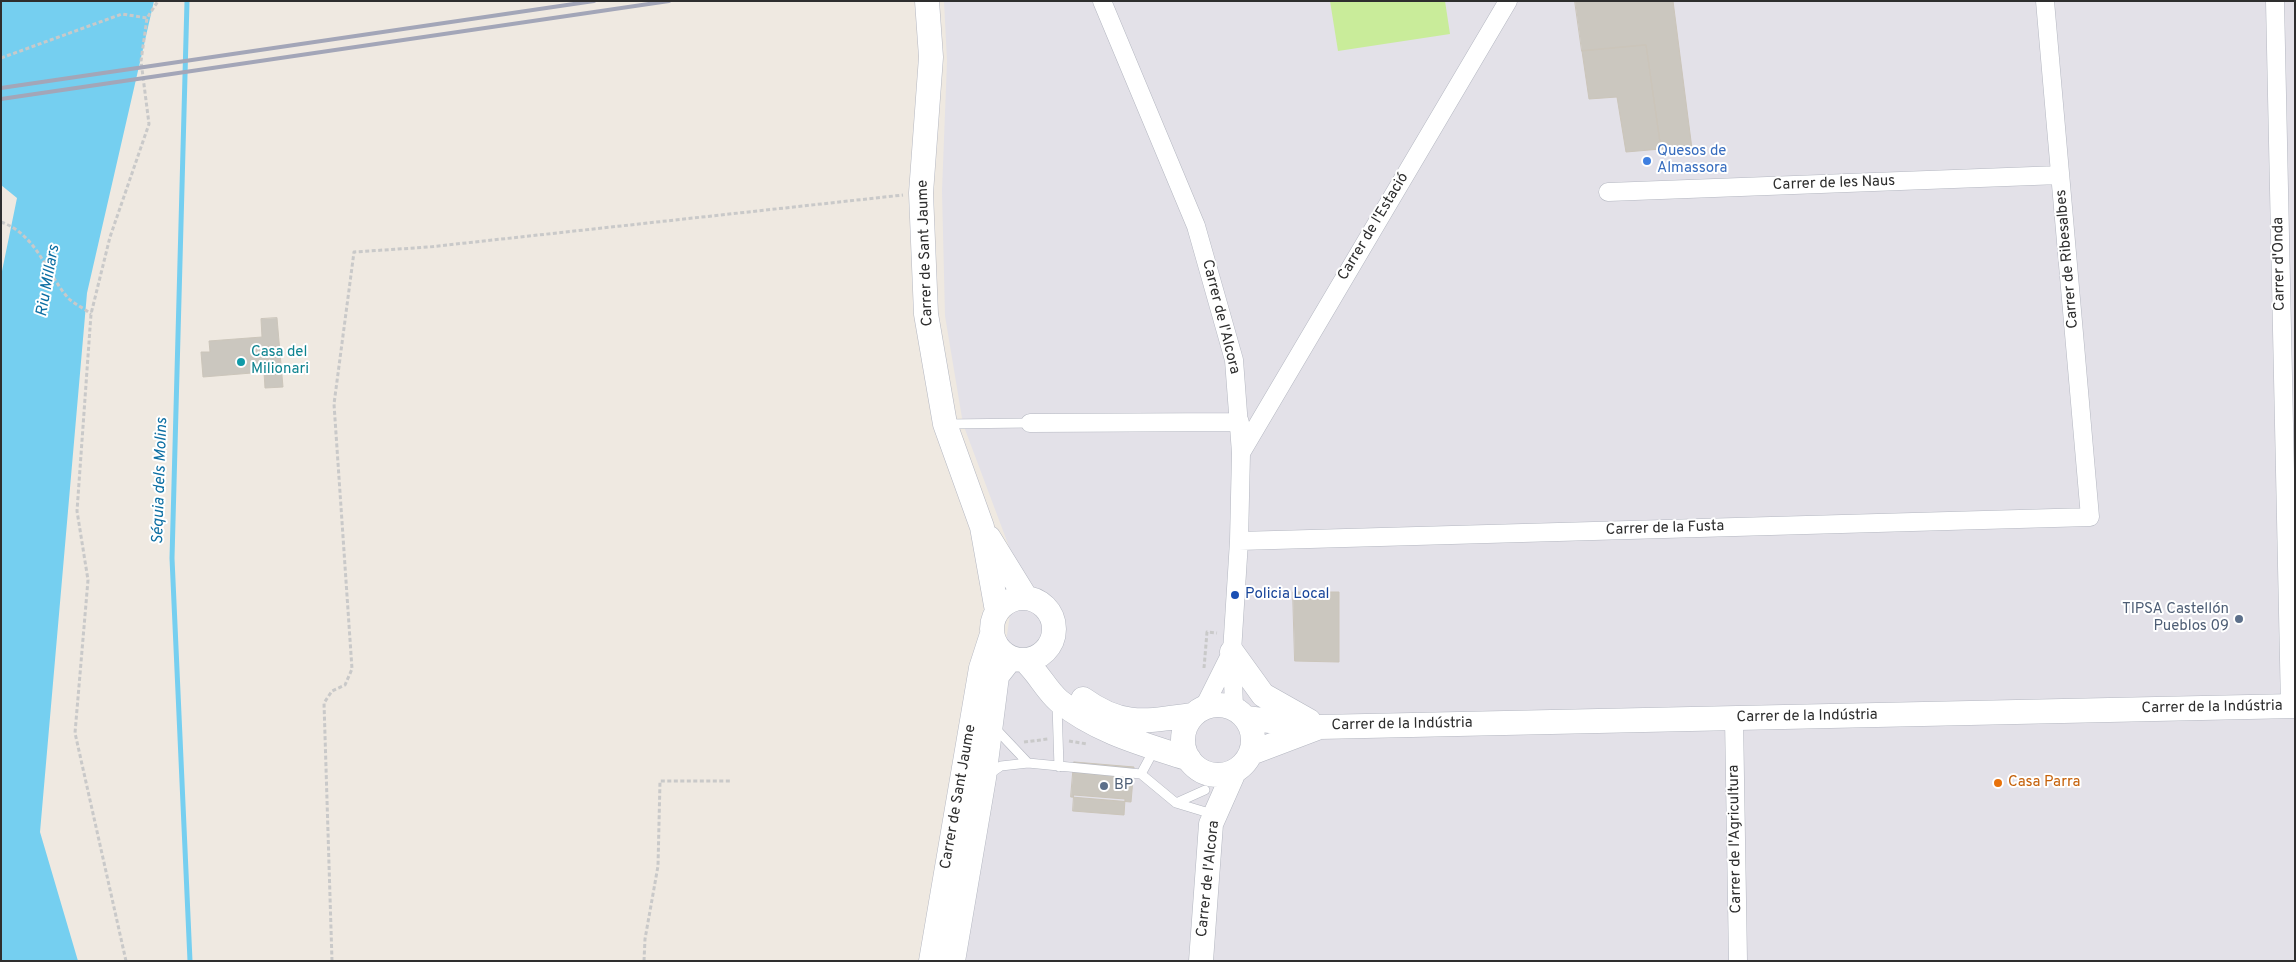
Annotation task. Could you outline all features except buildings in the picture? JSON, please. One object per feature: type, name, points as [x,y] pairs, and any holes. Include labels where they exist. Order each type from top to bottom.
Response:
[{"type":"street","name":"Carrer de Sant Jaume","points":[[927,1],[932,57],[921,193],[926,314],[945,424],[982,527],[997,611]]},
{"type":"street","name":"Carrer de l'Alcora","points":[[1102,1],[1196,226],[1234,360],[1241,453],[1239,541],[1232,652],[1240,713]]},
{"type":"street","name":"Carrer de l'Estació","points":[[1241,453],[1508,1]]},
{"type":"street","name":"Carrer de Ribesalbes","points":[[2045,1],[2090,517]]},
{"type":"street","name":"Carrer d'Onda","points":[[2274,1],[2288,270],[2292,706]]},
{"type":"street","name":"Carrer de les Naus","points":[[1608,192],[2060,175]]},
{"type":"street","points":[[1030,423],[1240,422]]},
{"type":"street","name":"Carrer de la Fusta","points":[[1239,541],[2090,517]]},
{"type":"street","name":"Carrer de Sant Jaume","points":[[982,527],[1026,598]]},
{"type":"street","points":[[1026,598],[1036,600],[1050,613],[1054,621],[1052,664],[1066,688],[1096,709],[1110,715],[1141,722],[1198,711],[1219,704],[1240,713],[1254,737],[1251,753],[1247,761],[1234,772],[1221,775],[1198,773],[1155,748],[1104,731],[1086,721],[1057,700],[1036,671],[1018,659],[1002,652],[992,634],[992,626],[997,611],[1010,600],[1026,598]]},
{"type":"street","name":"Carrer de Sant Jaume","points":[[931,961],[981,668],[992,634]]},
{"type":"street","points":[[1018,659],[1041,654],[1052,640]]},
{"type":"street","name":"Carrer de l'Alcora","points":[[1198,711],[1232,652]]},
{"type":"street","name":"Carrer de la Indústria","points":[[1232,652],[1263,694],[1319,727]]},
{"type":"street","name":"Carrer de Sant Jaume","points":[[953,961],[984,778],[997,676],[1018,659]]},
{"type":"street","name":"Carrer de la Indústria","points":[[1240,713],[1319,727],[2292,706]]},
{"type":"street","points":[[1198,711],[1183,736],[1185,752],[1198,773],[1210,818]]},
{"type":"street","name":"Carrer de l'Agricultura","points":[[1734,718],[1738,961]]},
{"type":"street","name":"Carrer de la Indústria","points":[[1251,753],[1319,727]]},
{"type":"street","name":"Carrer de l'Alcora","points":[[1201,961],[1210,818],[1234,772]]},
{"type":"lane","points":[[945,424],[1030,423]]},
{"type":"lane","points":[[1057,700],[1059,767]]},
{"type":"lane","points":[[990,723],[1028,763]]},
{"type":"lane","points":[[1140,774],[1155,748]]},
{"type":"lane","points":[[984,778],[1001,766],[1028,763],[1140,774],[1176,803],[1210,818]]},
{"type":"lane","points":[[1176,803],[1198,773]]},
{"type":"path","points":[[126,961],[75,733],[88,580],[77,510],[91,314],[110,237],[149,124],[141,61],[147,18],[158,1]]},
{"type":"path","points":[[1,58],[122,14],[147,18]]},
{"type":"path","points":[[332,961],[324,703],[332,691],[345,685],[352,669],[334,404],[354,252],[429,247],[921,193]]},
{"type":"path","points":[[1,222],[11,226],[38,251],[69,299],[91,314]]},
{"type":"path","points":[[644,961],[645,939],[658,866],[660,782],[730,781]]},
{"type":"shaded area","points":[[944,1],[2295,1],[2295,961],[958,961],[1017,568],[963,424],[945,316],[942,191],[947,61]]},
{"type":"green space","points":[[1330,1],[1445,1],[1450,34],[1338,51]]},
{"type":"water","name":"Riu Millars","points":[[1,1],[154,1],[87,293],[40,832],[78,961],[1,961],[1,276],[17,198],[1,185]]},
{"type":"waterway","name":"Séquia dels Molins","points":[[187,1],[172,558],[190,961]]},
{"type":"railway","points":[[1,88],[594,1]]},
{"type":"railway","points":[[1,99],[669,1]]},
{"type":"place","name":"Quesos de Almassora","points":[[1647,161]]},
{"type":"place","name":"Casa del Milionari","points":[[241,362]]},
{"type":"place","name":"Policia Local","points":[[1235,595]]},
{"type":"place","name":"TIPSA Castellón Pueblos 09","points":[[2239,619]]},
{"type":"place","name":"Casa Parra","points":[[1998,783]]},
{"type":"place","name":"BP","points":[[1104,786]]}]
